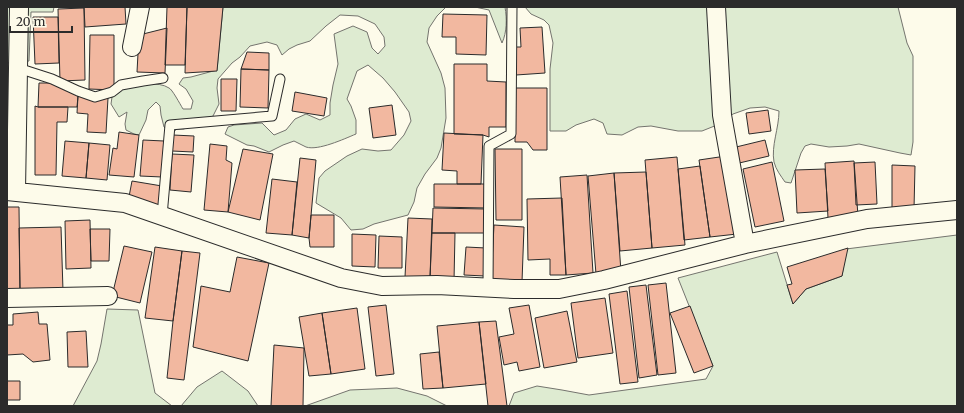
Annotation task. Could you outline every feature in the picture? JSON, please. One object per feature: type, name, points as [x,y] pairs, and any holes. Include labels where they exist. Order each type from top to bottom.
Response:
[{"type":"street","points":[[19,7],[18,68],[12,191],[125,203],[341,278],[382,286],[437,285],[488,288],[559,289],[604,280],[745,244],[867,219],[957,210]]},
{"type":"street","points":[[132,47],[140,7]]},
{"type":"street","points":[[716,7],[722,115],[745,244]]},
{"type":"street","points":[[7,298],[108,296]]},
{"type":"lane","points":[[488,288],[489,146],[511,134],[512,7]]},
{"type":"lane","points":[[18,68],[52,79],[95,97],[112,92],[121,85],[163,78]]},
{"type":"lane","points":[[162,216],[170,125],[272,116],[280,79]]},
{"type":"green space","points":[[7,7],[54,7],[53,12],[31,12],[29,61],[7,63]]},
{"type":"green space","points":[[223,7],[446,7],[437,16],[429,28],[427,42],[441,73],[445,88],[446,118],[441,148],[437,158],[417,188],[414,202],[408,215],[374,224],[363,229],[351,230],[341,218],[316,203],[319,178],[325,171],[347,156],[362,149],[378,151],[391,150],[404,135],[411,121],[409,112],[395,92],[383,78],[368,65],[357,71],[347,99],[356,120],[356,134],[331,144],[311,148],[294,141],[269,152],[247,145],[225,134],[228,127],[234,125],[262,123],[274,135],[286,130],[295,119],[306,114],[320,120],[330,115],[330,103],[338,64],[334,34],[353,26],[367,32],[372,48],[378,54],[385,46],[384,37],[375,24],[358,16],[340,15],[310,41],[289,49],[282,55],[277,45],[267,42],[250,46],[218,79],[217,88],[219,104],[213,116],[204,122],[190,125],[184,129],[177,129],[172,133],[164,127],[160,106],[156,102],[148,110],[146,120],[139,135],[126,130],[125,124],[127,112],[119,117],[111,104],[112,97],[125,88],[141,84],[159,84],[169,88],[172,91],[183,109],[191,109],[193,101],[186,89],[179,84],[183,78],[217,70]]},
{"type":"green space","points":[[475,7],[505,7],[506,25],[502,43],[489,10]]},
{"type":"green space","points":[[525,7],[898,7],[907,43],[913,56],[913,142],[911,155],[859,144],[829,147],[811,144],[805,146],[801,153],[791,183],[785,182],[776,168],[773,156],[779,111],[765,107],[750,108],[733,114],[717,125],[702,131],[678,131],[651,126],[638,127],[622,135],[607,134],[603,123],[594,119],[576,125],[566,131],[550,131],[550,69],[553,43],[549,25],[544,20],[531,14]]},
{"type":"green space","points":[[957,235],[957,406],[509,406],[514,393],[537,386],[589,395],[706,379],[713,366],[678,278],[777,252],[793,304],[806,289],[842,276],[846,249]]},
{"type":"green space","points":[[107,309],[138,310],[155,393],[172,406],[73,406],[97,361]]},
{"type":"green space","points":[[222,371],[248,391],[258,406],[181,406],[197,387]]},
{"type":"green space","points":[[397,388],[427,396],[447,406],[305,406],[350,390]]},
{"type":"building","points":[[84,7],[125,7],[126,24],[85,27]]},
{"type":"building","points":[[167,7],[187,7],[185,65],[165,65]]},
{"type":"building","points":[[187,7],[223,7],[217,71],[185,73]]},
{"type":"building","points":[[84,8],[85,80],[60,81],[58,9]]},
{"type":"building","points":[[443,14],[487,15],[486,55],[456,54],[456,37],[442,37]]},
{"type":"building","points":[[33,17],[58,17],[59,63],[35,64]]},
{"type":"building","points":[[542,27],[545,73],[516,75],[515,47],[521,47],[520,28]]},
{"type":"building","points":[[167,28],[165,73],[137,72],[139,35]]},
{"type":"building","points":[[90,35],[114,35],[114,90],[89,89]]},
{"type":"building","points":[[247,52],[269,53],[269,70],[241,69]]},
{"type":"building","points":[[454,64],[487,64],[487,81],[506,82],[506,127],[489,127],[489,137],[483,135],[454,134]]},
{"type":"building","points":[[241,69],[269,70],[268,108],[240,107]]},
{"type":"building","points":[[221,79],[237,79],[236,111],[221,111]]},
{"type":"building","points":[[39,83],[53,83],[78,96],[77,107],[38,107]]},
{"type":"building","points":[[515,88],[547,88],[547,150],[533,150],[527,142],[515,142]]},
{"type":"building","points":[[295,92],[327,98],[324,116],[292,111]]},
{"type":"building","points":[[78,96],[108,98],[106,133],[87,132],[88,114],[77,113]]},
{"type":"building","points":[[7,98],[14,100],[14,135],[7,136]]},
{"type":"building","points":[[392,105],[396,135],[373,138],[369,108]]},
{"type":"building","points":[[35,106],[68,107],[67,122],[57,122],[56,175],[35,175]]},
{"type":"building","points":[[768,110],[771,131],[749,134],[746,113]]},
{"type":"building","points":[[119,132],[139,135],[134,177],[109,175],[113,148],[117,149]]},
{"type":"building","points":[[444,133],[483,135],[481,184],[457,184],[457,171],[442,170]]},
{"type":"building","points":[[173,135],[194,136],[193,152],[172,151]]},
{"type":"building","points":[[143,140],[164,141],[162,177],[140,176]]},
{"type":"building","points":[[765,140],[769,156],[735,164],[732,148]]},
{"type":"building","points":[[65,141],[89,143],[86,178],[62,176]]},
{"type":"building","points":[[89,143],[110,145],[107,180],[86,178]]},
{"type":"building","points":[[210,144],[227,146],[226,160],[232,163],[228,212],[204,210]]},
{"type":"building","points":[[243,149],[273,154],[260,220],[228,212]]},
{"type":"building","points":[[495,149],[522,149],[522,220],[496,220]]},
{"type":"building","points":[[172,154],[194,155],[191,192],[170,190]]},
{"type":"building","points":[[726,156],[737,234],[710,237],[699,160]]},
{"type":"building","points":[[677,157],[685,245],[652,248],[645,160]]},
{"type":"building","points":[[300,158],[316,160],[309,238],[292,235]]},
{"type":"building","points":[[854,161],[858,216],[828,218],[825,163]]},
{"type":"building","points":[[772,162],[784,221],[755,227],[743,169]]},
{"type":"building","points":[[875,162],[877,204],[856,205],[854,163]]},
{"type":"building","points":[[892,165],[915,166],[914,209],[892,209]]},
{"type":"building","points":[[700,166],[710,237],[684,240],[678,169]]},
{"type":"building","points":[[825,169],[828,211],[797,213],[795,170]]},
{"type":"building","points":[[646,172],[652,248],[620,251],[614,173]]},
{"type":"building","points":[[614,173],[621,272],[596,274],[588,176]]},
{"type":"building","points":[[587,175],[593,273],[566,275],[560,177]]},
{"type":"building","points":[[272,179],[297,182],[292,235],[266,233]]},
{"type":"building","points":[[132,181],[162,186],[158,207],[128,202]]},
{"type":"building","points":[[434,184],[487,184],[487,208],[434,207]]},
{"type":"building","points":[[562,198],[566,275],[550,275],[550,259],[528,260],[527,199]]},
{"type":"building","points":[[7,207],[19,207],[20,290],[7,291]]},
{"type":"building","points":[[433,208],[486,209],[485,233],[432,233]]},
{"type":"building","points":[[311,215],[334,215],[334,247],[310,247],[309,238]]},
{"type":"building","points":[[408,218],[432,219],[430,278],[405,277]]},
{"type":"building","points":[[90,220],[91,268],[66,269],[65,221]]},
{"type":"building","points":[[494,225],[524,227],[522,282],[491,281]]},
{"type":"building","points":[[61,227],[63,291],[20,290],[19,228]]},
{"type":"building","points":[[90,229],[110,229],[109,261],[91,261]]},
{"type":"building","points":[[432,233],[455,233],[454,281],[430,278]]},
{"type":"building","points":[[352,234],[376,235],[375,267],[352,266]]},
{"type":"building","points":[[379,236],[402,237],[402,268],[378,268]]},
{"type":"building","points":[[124,246],[152,252],[140,303],[112,296]]},
{"type":"building","points":[[155,247],[182,251],[173,321],[145,318]]},
{"type":"building","points":[[466,247],[486,248],[485,276],[464,275]]},
{"type":"building","points":[[848,248],[842,276],[806,289],[793,304],[787,285],[792,284],[787,267]]},
{"type":"building","points":[[182,251],[200,253],[184,380],[167,378]]},
{"type":"building","points":[[237,257],[269,263],[248,361],[193,347],[201,286],[230,292]]},
{"type":"building","points":[[666,283],[676,373],[658,375],[648,285]]},
{"type":"building","points":[[646,285],[657,375],[639,378],[629,287]]},
{"type":"building","points":[[627,291],[638,382],[620,384],[609,294]]},
{"type":"building","points":[[605,298],[613,353],[578,358],[571,303]]},
{"type":"building","points":[[386,305],[394,374],[376,376],[368,307]]},
{"type":"building","points":[[529,305],[540,367],[519,371],[517,362],[504,365],[499,337],[514,334],[509,308]]},
{"type":"building","points":[[690,306],[713,366],[694,373],[670,313]]},
{"type":"building","points":[[357,308],[365,369],[331,374],[322,313]]},
{"type":"building","points":[[567,311],[577,362],[544,368],[535,318]]},
{"type":"building","points":[[38,312],[39,324],[47,324],[50,360],[33,362],[23,354],[7,355],[7,325],[13,325],[13,314]]},
{"type":"building","points":[[322,313],[331,374],[309,376],[299,317]]},
{"type":"building","points":[[496,321],[507,406],[488,406],[479,322]]},
{"type":"building","points":[[479,322],[486,384],[443,388],[437,326]]},
{"type":"building","points":[[86,331],[88,367],[68,367],[67,332]]},
{"type":"building","points":[[274,345],[304,348],[303,406],[271,406]]},
{"type":"building","points":[[439,352],[443,388],[423,389],[420,354]]},
{"type":"building","points":[[7,381],[20,381],[20,400],[7,400]]}]
